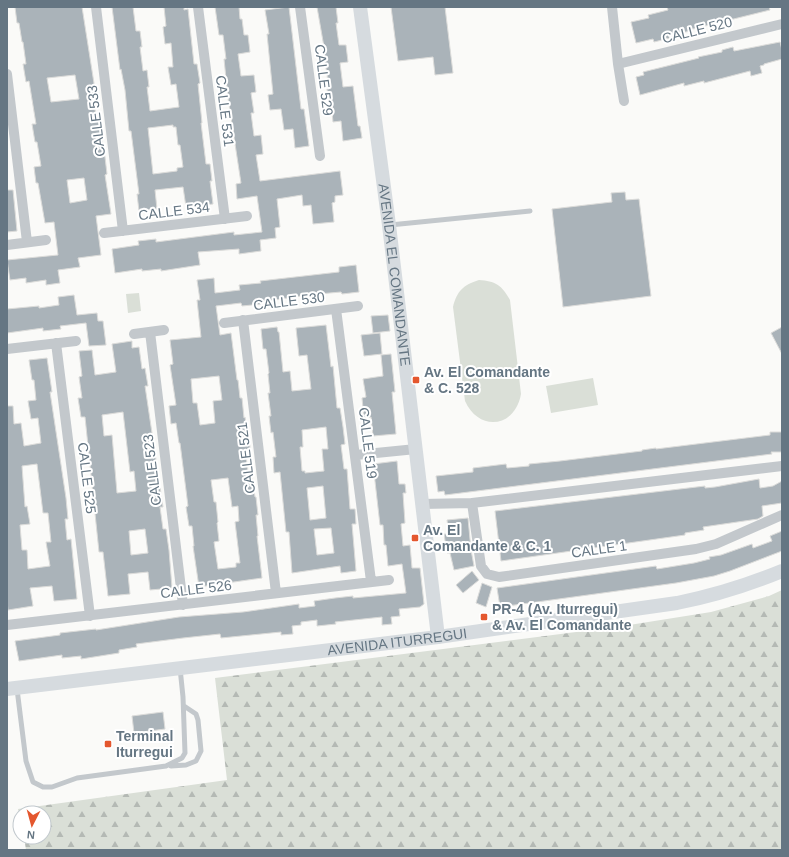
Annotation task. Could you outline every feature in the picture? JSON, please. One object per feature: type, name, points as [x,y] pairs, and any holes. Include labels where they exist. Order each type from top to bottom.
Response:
[{"type":"street","name":"CALLE 533","points":[[96,7],[123,231]]},
{"type":"street","name":"CALLE 531","points":[[198,7],[225,218]]},
{"type":"street","name":"CALLE 529","points":[[300,7],[320,156]]},
{"type":"street","name":"AVENIDA EL COMANDANTE","points":[[360,7],[389,225],[438,637]]},
{"type":"street","points":[[612,7],[618,64],[624,101]]},
{"type":"street","name":"CALLE 520","points":[[618,64],[782,24]]},
{"type":"street","points":[[7,74],[27,242]]},
{"type":"street","name":"CALLE 534","points":[[104,233],[247,216]]},
{"type":"street","points":[[7,244],[46,240]]},
{"type":"street","name":"CALLE 530","points":[[224,323],[358,306]]},
{"type":"street","name":"CALLE 519","points":[[336,309],[371,581]]},
{"type":"street","name":"CALLE 521","points":[[243,320],[276,593]]},
{"type":"street","points":[[134,334],[164,330]]},
{"type":"street","name":"CALLE 523","points":[[150,332],[183,605]]},
{"type":"street","points":[[7,349],[76,341]]},
{"type":"street","name":"CALLE 525","points":[[56,343],[90,616]]},
{"type":"street","points":[[356,456],[416,449]]},
{"type":"street","points":[[422,504],[472,503],[782,466]]},
{"type":"street","name":"CALLE 1","points":[[472,503],[481,566],[487,574],[499,577],[696,549],[716,544],[782,515]]},
{"type":"street","name":"AVENIDA ITURREGUI","points":[[12,688],[438,637],[698,599],[752,584],[782,571]]},
{"type":"street","name":"CALLE 526","points":[[7,625],[389,580]]},
{"type":"lane","points":[[389,225],[530,211]]},
{"type":"lane","points":[[166,766],[182,758],[185,753],[184,706],[180,667]]},
{"type":"lane","points":[[12,688],[26,761],[33,782],[43,786],[52,787],[78,778],[166,766],[186,765],[196,761],[201,750],[198,720],[196,714],[184,706]]},
{"type":"green space","points":[[479,280],[489,281],[498,285],[510,300],[521,394],[512,414],[496,422],[479,418],[471,411],[465,401],[453,307],[456,297],[462,289]]},
{"type":"green space","points":[[139,293],[141,311],[128,313],[126,294]]},
{"type":"green space","points":[[593,378],[598,405],[551,413],[546,386]]},
{"type":"green space","points":[[782,590],[782,850],[26,850],[25,845],[52,845],[52,805],[47,805],[227,780],[215,678],[623,626],[711,612],[769,596]]},
{"type":"building","points":[[15,7],[82,7],[96,96],[93,96],[96,116],[98,116],[107,174],[105,175],[111,214],[96,216],[101,255],[78,258],[80,267],[58,270],[60,283],[46,285],[46,280],[26,283],[26,278],[10,280],[7,260],[58,255],[54,222],[45,223],[38,183],[36,183],[34,167],[41,166],[32,124],[36,124],[29,81],[26,82],[23,64],[26,64],[23,42],[19,23],[17,23]],"holes":[[[75,75],[79,99],[51,102],[47,78]],[[84,178],[87,200],[70,203],[67,180]]]},
{"type":"building","points":[[112,7],[133,7],[136,31],[140,31],[143,71],[147,70],[149,87],[147,87],[150,111],[179,107],[176,84],[171,85],[168,67],[173,67],[171,43],[165,44],[163,27],[166,26],[164,7],[184,7],[184,10],[188,9],[194,64],[197,64],[200,83],[198,84],[201,123],[206,164],[210,164],[212,181],[210,181],[213,204],[186,207],[183,187],[155,190],[157,209],[139,211],[137,194],[139,194],[131,131],[129,131],[125,90],[121,69],[120,70]],"holes":[[[173,125],[173,127],[176,127],[183,167],[177,168],[177,171],[153,174],[148,128]]]},
{"type":"building","points":[[215,7],[239,7],[244,35],[248,35],[250,52],[238,54],[241,76],[254,75],[256,92],[251,93],[254,113],[251,113],[254,136],[261,135],[263,154],[256,155],[260,181],[340,171],[343,195],[335,196],[335,202],[332,203],[334,222],[313,224],[311,205],[303,206],[302,195],[277,199],[280,227],[275,228],[276,238],[260,240],[261,251],[239,254],[239,249],[198,252],[200,265],[161,271],[161,269],[142,271],[142,269],[115,273],[112,249],[139,245],[138,241],[156,239],[156,242],[234,232],[234,235],[262,232],[257,196],[237,199],[236,184],[241,183],[228,98],[223,35],[219,35]]},
{"type":"building","points":[[289,7],[301,109],[304,109],[309,146],[295,148],[293,129],[284,130],[281,109],[270,110],[268,95],[273,94],[267,34],[269,34],[265,10]]},
{"type":"building","points":[[317,7],[336,7],[338,23],[336,23],[339,45],[346,45],[348,62],[340,63],[343,87],[353,86],[358,126],[360,126],[362,138],[343,141],[341,121],[333,122],[331,103],[329,103],[327,89],[329,89],[324,47]]},
{"type":"building","points":[[391,7],[445,7],[453,73],[435,75],[433,57],[398,61]]},
{"type":"building","points":[[667,7],[769,7],[770,10],[689,30],[690,31],[669,36],[670,38],[654,42],[653,39],[636,43],[631,22],[649,18],[648,15],[668,10]]},
{"type":"building","points":[[780,42],[782,59],[760,66],[762,73],[751,76],[750,71],[704,83],[704,81],[684,86],[684,83],[640,95],[636,77],[644,75],[643,72],[722,52],[722,50],[733,47],[734,51]]},
{"type":"building","points":[[7,190],[13,190],[17,231],[7,232]]},
{"type":"building","points":[[625,192],[626,200],[639,199],[651,296],[563,307],[552,209],[612,202],[611,193]]},
{"type":"building","points":[[356,265],[359,292],[307,295],[262,302],[262,304],[242,306],[241,303],[216,306],[220,335],[231,333],[240,398],[242,398],[244,418],[245,417],[249,438],[251,456],[246,457],[249,479],[252,478],[256,497],[258,515],[256,515],[257,536],[262,578],[199,587],[193,546],[192,526],[189,526],[186,507],[188,506],[180,443],[176,423],[171,424],[169,406],[176,405],[170,365],[173,364],[170,340],[201,337],[197,300],[200,300],[197,280],[214,278],[215,293],[240,290],[239,285],[261,283],[260,281],[339,272],[339,267]],"holes":[[[219,376],[222,400],[213,401],[215,423],[200,425],[197,403],[193,403],[191,379]],[[228,478],[232,507],[238,506],[239,521],[235,522],[240,563],[236,563],[236,567],[218,569],[214,542],[219,541],[218,522],[216,502],[214,502],[211,480]]]},
{"type":"building","points":[[74,295],[77,315],[97,313],[98,321],[103,321],[106,345],[89,346],[86,323],[60,326],[61,329],[43,331],[43,328],[7,333],[7,309],[39,306],[39,308],[59,305],[58,297]]},
{"type":"building","points":[[388,315],[390,331],[373,333],[371,316]]},
{"type":"building","points":[[326,325],[331,367],[333,366],[337,408],[340,408],[343,427],[345,444],[341,445],[344,469],[347,469],[350,509],[355,509],[356,524],[352,524],[356,571],[341,573],[340,566],[292,573],[289,532],[286,532],[280,472],[274,473],[273,457],[276,457],[273,432],[271,433],[269,416],[271,416],[268,393],[270,393],[269,373],[266,349],[263,349],[261,329],[277,327],[279,332],[283,372],[290,371],[292,391],[311,389],[307,355],[299,356],[296,328]],"holes":[[[326,427],[328,449],[322,449],[324,471],[305,473],[305,471],[302,471],[300,447],[303,447],[302,430]],[[323,486],[326,518],[310,520],[307,488]],[[331,528],[334,553],[317,555],[314,529]]]},
{"type":"building","points":[[782,327],[782,354],[771,333]]},
{"type":"building","points":[[380,333],[382,354],[364,356],[361,335]]},
{"type":"building","points":[[132,341],[132,348],[139,347],[142,369],[145,368],[148,386],[145,386],[163,507],[160,507],[163,529],[166,529],[169,550],[172,588],[150,590],[148,572],[128,574],[130,594],[108,596],[103,552],[99,552],[85,417],[81,417],[78,398],[82,398],[79,377],[82,376],[79,351],[92,350],[95,375],[116,372],[112,344]],"holes":[[[123,412],[130,472],[134,471],[136,491],[117,493],[112,435],[104,436],[102,415]],[[145,529],[148,553],[131,555],[129,531]]]},
{"type":"building","points":[[391,354],[395,392],[392,392],[396,434],[373,436],[371,417],[364,418],[362,398],[366,397],[363,379],[383,376],[381,355]]},
{"type":"building","points":[[47,358],[52,392],[50,392],[66,498],[68,519],[65,519],[67,540],[71,539],[77,599],[54,601],[52,586],[30,588],[33,606],[8,610],[7,406],[13,406],[14,424],[21,423],[24,446],[41,443],[38,418],[31,419],[28,401],[36,400],[34,380],[32,380],[29,360]],"holes":[[[37,464],[43,513],[48,513],[51,542],[46,542],[50,566],[28,569],[27,550],[22,550],[20,525],[30,524],[27,506],[25,507],[22,466]]]},
{"type":"building","points":[[770,432],[782,432],[782,452],[771,452],[772,454],[445,495],[444,491],[438,492],[436,476],[473,472],[473,468],[506,464],[507,468],[529,466],[529,464],[770,435]]},
{"type":"building","points":[[397,461],[399,484],[405,484],[406,493],[403,493],[405,523],[401,524],[403,546],[410,545],[412,568],[420,568],[424,604],[420,607],[399,609],[400,616],[391,617],[392,624],[382,625],[382,617],[335,622],[336,624],[317,626],[317,620],[301,622],[301,625],[292,626],[293,634],[281,635],[281,632],[221,638],[220,634],[136,644],[137,647],[119,650],[119,653],[81,659],[81,656],[62,658],[62,655],[19,661],[15,641],[60,635],[60,633],[96,630],[179,617],[243,612],[299,604],[299,608],[315,606],[314,601],[335,598],[353,596],[353,598],[406,593],[402,564],[388,566],[386,545],[384,545],[383,525],[380,525],[373,464]]},
{"type":"building","points":[[759,479],[760,488],[773,486],[782,481],[782,503],[762,506],[763,516],[758,519],[703,527],[704,530],[685,533],[685,535],[501,561],[495,511],[705,486],[705,488],[715,487]]},
{"type":"building","points":[[468,518],[474,566],[454,570],[450,553],[447,553],[444,534],[449,534],[447,520]]},
{"type":"building","points":[[782,531],[782,551],[714,576],[676,583],[500,607],[497,588],[656,566],[657,569],[694,563],[752,544],[753,548],[772,541],[770,536]]},
{"type":"building","points":[[472,571],[479,580],[463,593],[456,585]]},
{"type":"building","points":[[482,583],[492,587],[486,607],[476,603]]},
{"type":"building","points":[[163,712],[165,729],[134,733],[132,716]]},
{"type":"place","name":"Av. El Comandante & C. 528","points":[[416,380]]},
{"type":"place","name":"Av. El Comandante & C. 1","points":[[415,538]]},
{"type":"place","name":"PR-4 (Av. Iturregui) & Av. El Comandante","points":[[484,617]]},
{"type":"place","name":"Terminal Iturregui","points":[[108,744]]}]
